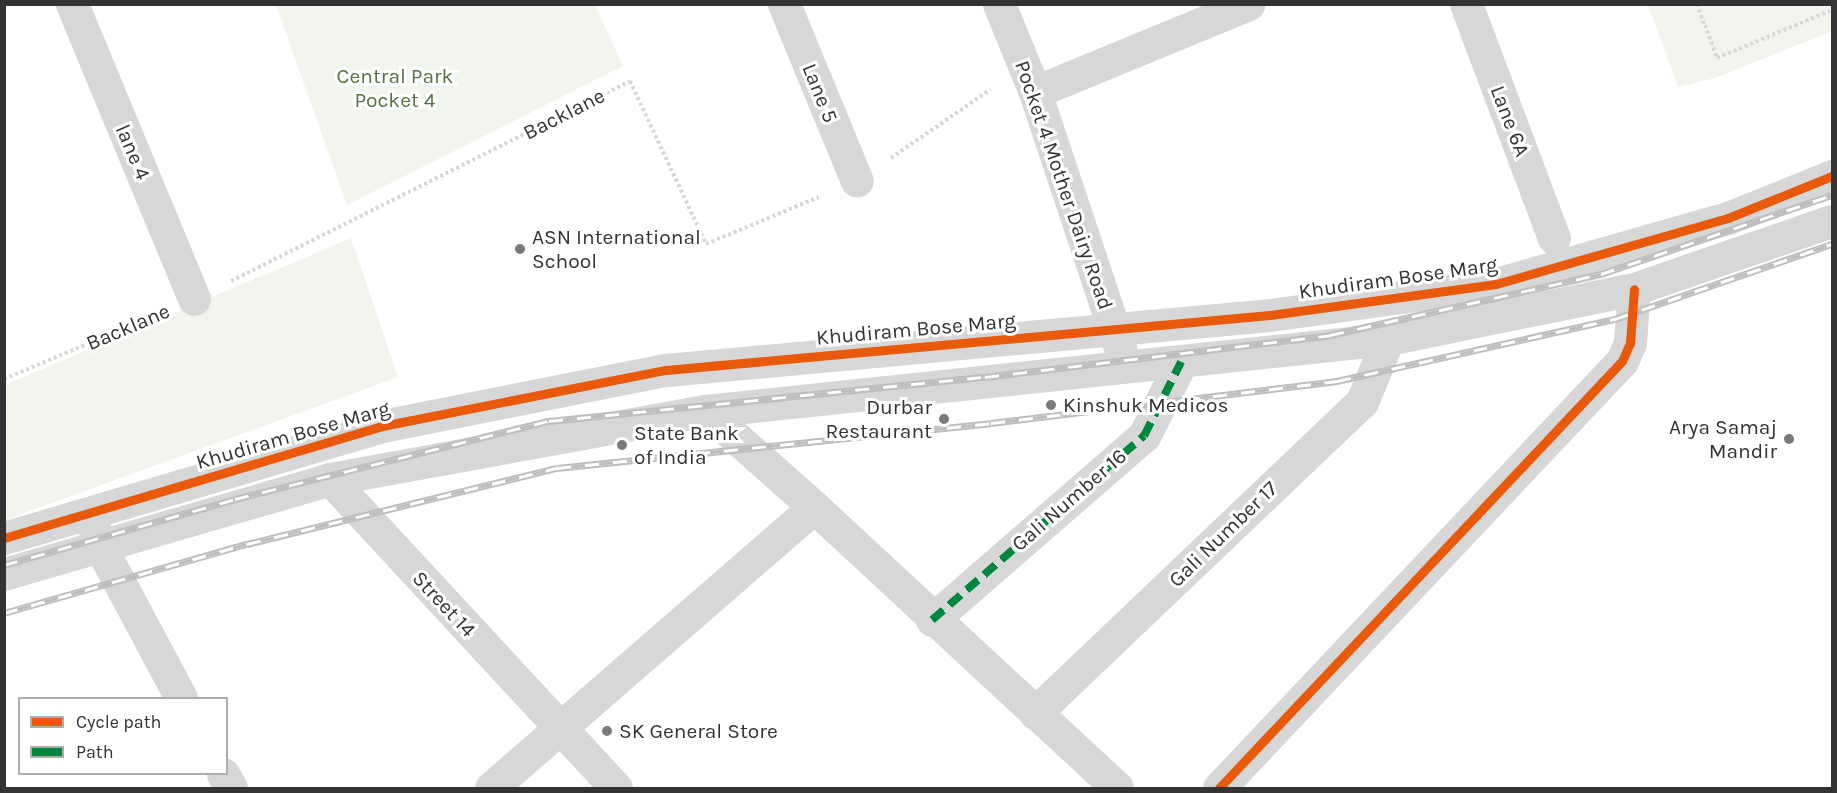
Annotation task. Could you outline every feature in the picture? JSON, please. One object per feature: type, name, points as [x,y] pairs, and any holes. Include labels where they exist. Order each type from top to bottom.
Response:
[{"type":"street","name":"lane 4","points":[[72,4],[194,299]]},
{"type":"street","name":"Lane 5","points":[[784,4],[856,181]]},
{"type":"street","name":"Pocket 4 Mother Dairy Road","points":[[999,4],[1029,79],[1126,367]]},
{"type":"street","points":[[1029,79],[1249,4]]},
{"type":"street","name":"Lane 6A","points":[[1466,4],[1554,238]]},
{"type":"street","name":"Khudiram Bose Marg","points":[[4,538],[382,426],[666,370],[1270,315],[1496,284],[1728,218],[1833,176]]},
{"type":"street","points":[[4,574],[330,479],[706,411],[1388,339],[1634,289],[1833,221]]},
{"type":"street","points":[[1219,789],[1622,361],[1630,343],[1634,289]]},
{"type":"street","name":"Gali Number 17","points":[[1035,713],[1362,402],[1388,339]]},
{"type":"street","name":"Gali Number 16","points":[[932,620],[1144,436],[1181,362]]},
{"type":"street","points":[[706,411],[814,507],[932,620],[1117,789]]},
{"type":"street","name":"Street 14","points":[[330,479],[616,789]]},
{"type":"street","points":[[491,789],[558,728],[814,507]]},
{"type":"street","points":[[89,513],[100,546],[180,697]]},
{"type":"street","points":[[224,775],[231,789]]},
{"type":"path","points":[[1697,4],[1717,58],[1833,10]]},
{"type":"path","points":[[1705,25],[1710,42]]},
{"type":"green space","name":"Central Park Pocket 4","points":[[276,5],[595,5],[623,66],[347,205]]},
{"type":"green space","points":[[1648,5],[1832,5],[1832,31],[1715,78],[1678,87]]},
{"type":"green space","points":[[351,238],[398,377],[5,520],[5,385]]},
{"type":"railway","points":[[4,565],[235,499],[549,421],[985,377],[1330,335],[1601,274],[1832,195]]},
{"type":"railway","points":[[4,613],[247,544],[557,468],[991,423],[1337,381],[1615,319],[1832,244]]},
{"type":"marked path","points":[[932,620],[1144,436],[1181,362]]},
{"type":"cycle path","points":[[4,538],[382,426],[666,370],[1270,315],[1496,284],[1728,218],[1832,176]]},
{"type":"cycle path","points":[[1219,788],[1622,361],[1630,343],[1634,289]]},
{"type":"place","name":"ASN International School","points":[[520,249]]},
{"type":"place","name":"Kinshuk Medicos","points":[[1051,405]]},
{"type":"place","name":"Durbar Restaurant","points":[[944,419]]},
{"type":"place","name":"Arya Samaj Mandir","points":[[1789,439]]},
{"type":"place","name":"State Bank of India","points":[[622,445]]},
{"type":"place","name":"SK General Store","points":[[607,731]]}]
